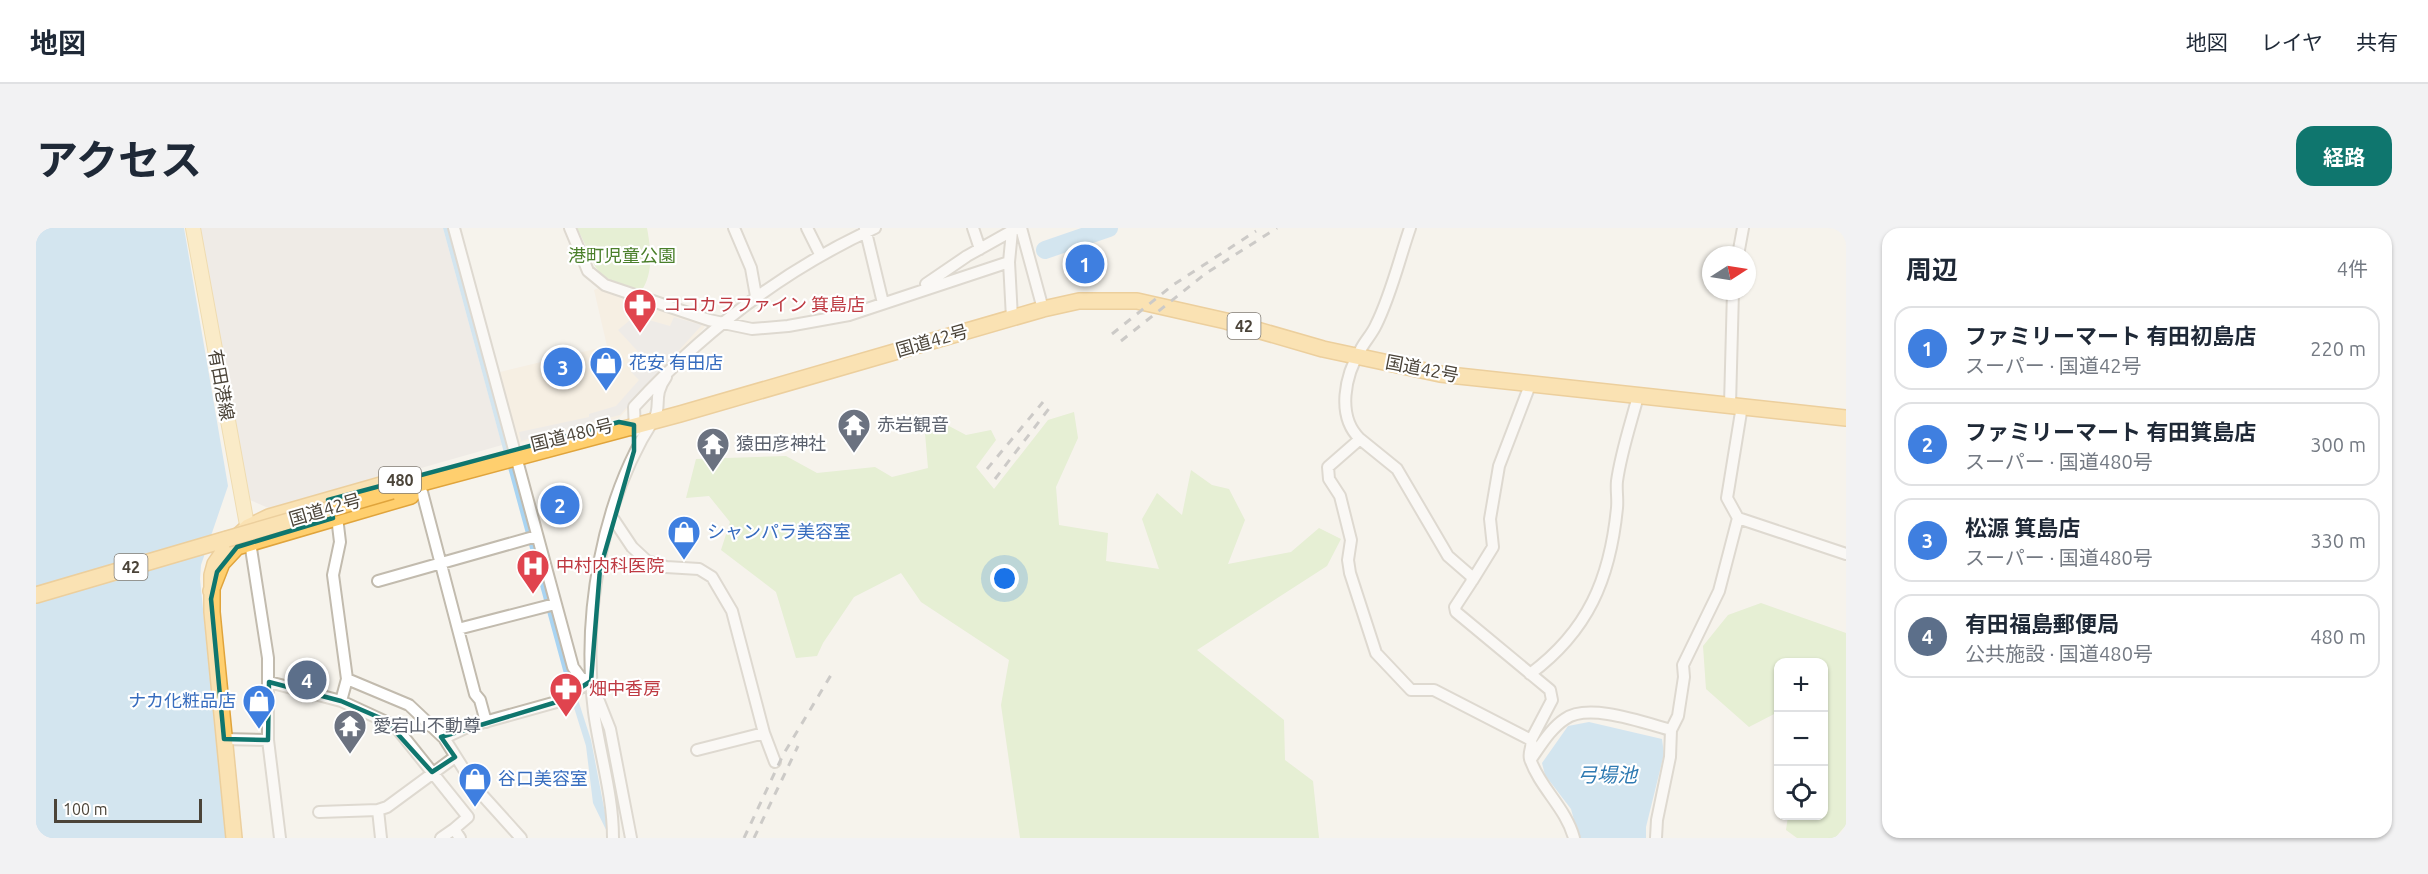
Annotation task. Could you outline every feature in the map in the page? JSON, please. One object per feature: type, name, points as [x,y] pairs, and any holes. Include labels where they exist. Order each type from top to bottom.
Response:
[{"type":"highway","name":"国道42号","points":[[36,595],[392,491],[654,420],[1043,309],[1079,301],[1137,301],[1191,312],[1357,356],[1440,374],[1846,418]]},
{"type":"highway","name":"国道480号","points":[[249,535],[335,517],[422,492],[516,457]]},
{"type":"highway","name":"国道480号","points":[[234,838],[212,591],[212,575],[220,556],[269,517],[328,500],[516,457]]},
{"type":"main road","name":"有田港線","points":[[193,228],[249,535]]},
{"type":"street","points":[[454,228],[573,667],[581,678],[591,681]]},
{"type":"street","points":[[570,228],[588,271],[605,285],[723,323],[752,329],[778,328],[841,317],[1009,262]]},
{"type":"street","points":[[734,228],[751,268],[756,296]]},
{"type":"street","points":[[807,228],[820,254]]},
{"type":"street","points":[[973,228],[980,249]]},
{"type":"street","points":[[1410,228],[1376,326],[1357,356],[1346,395],[1344,414],[1353,432],[1397,470],[1445,551],[1471,576],[1472,580]]},
{"type":"street","points":[[1740,246],[1743,228]]},
{"type":"street","points":[[634,451],[631,426],[634,407],[723,323],[756,296],[820,254],[869,229],[883,303]]},
{"type":"street","points":[[911,293],[980,249],[1017,229]]},
{"type":"street","points":[[1012,318],[1009,262],[1017,229]]},
{"type":"street","points":[[1017,229],[1043,309]]},
{"type":"street","points":[[1656,838],[1657,820],[1670,757],[1671,730],[1678,716],[1684,677],[1683,665],[1719,591],[1738,519],[1727,498],[1736,406],[1734,300]]},
{"type":"street","points":[[613,838],[612,804],[591,681],[591,636],[596,591],[612,517],[634,451],[657,414],[657,394],[666,377]]},
{"type":"street","points":[[1530,385],[1499,466],[1490,519],[1493,547],[1455,607],[1456,612],[1550,690],[1552,700],[1531,740],[1531,759],[1544,786],[1563,813],[1574,838]]},
{"type":"street","points":[[1530,674],[1546,662],[1574,632],[1599,593],[1616,513],[1617,478],[1638,396]]},
{"type":"street","points":[[1360,439],[1336,458],[1328,468],[1328,474],[1340,496],[1346,516],[1351,540],[1348,566],[1376,653],[1410,690],[1434,690],[1531,740]]},
{"type":"street","points":[[422,492],[475,694],[480,700],[486,722]]},
{"type":"street","points":[[328,500],[335,517],[340,542],[333,574],[347,679],[340,700]]},
{"type":"street","points":[[612,517],[632,547],[646,561],[666,567],[699,569],[712,577],[732,611],[764,733],[775,762]]},
{"type":"street","points":[[1738,519],[1846,554]]},
{"type":"street","points":[[249,535],[267,646],[268,740],[280,838]]},
{"type":"street","points":[[378,581],[537,536]]},
{"type":"street","points":[[458,629],[555,604]]},
{"type":"street","points":[[347,679],[409,705],[444,738],[475,787],[521,838]]},
{"type":"street","points":[[444,738],[452,733],[486,722],[560,701],[591,681]]},
{"type":"street","points":[[591,681],[610,729],[631,838]]},
{"type":"street","points":[[269,682],[340,700],[395,726],[468,817],[457,833],[441,838]]},
{"type":"street","points":[[1531,759],[1562,721],[1580,713],[1633,720],[1671,730]]},
{"type":"street","points":[[697,750],[764,733]]},
{"type":"street","points":[[224,739],[268,740]]},
{"type":"street","points":[[319,812],[378,810],[387,807],[455,757]]},
{"type":"street","points":[[378,810],[381,838]]},
{"type":"highlighted area","points":[[619,422],[634,425],[634,451],[600,569],[591,681],[560,701],[441,737],[455,757],[432,772],[385,720],[341,701],[269,682],[268,740],[224,739],[211,599],[217,572],[237,547],[333,518],[328,500]]},
{"type":"shaded area","points":[[199,228],[443,228],[502,445],[273,510],[250,500],[224,377]]},
{"type":"shaded area","points":[[605,285],[709,320],[619,418],[518,443],[500,372],[607,346],[594,290]]},
{"type":"shaded area","points":[[635,316],[670,326],[674,317],[702,325],[620,415],[521,441],[519,432],[589,417],[589,414],[616,406],[639,380],[631,372],[644,358],[618,330]]},
{"type":"green space","name":"港町児童公園","points":[[577,228],[647,228],[650,253],[649,270],[648,278],[640,293],[611,280],[598,270]]},
{"type":"green space","points":[[1074,412],[1078,438],[1056,487],[1059,525],[1108,533],[1106,561],[1159,569],[1142,519],[1157,493],[1182,515],[1191,470],[1212,485],[1229,489],[1245,520],[1228,564],[1291,552],[1319,528],[1341,539],[1327,566],[1197,650],[1284,720],[1285,760],[1313,781],[1319,838],[1020,838],[1001,705],[1009,660],[921,602],[901,573],[854,597],[823,643],[817,656],[796,658],[776,592],[721,550],[730,522],[709,496],[686,498],[696,459],[786,456],[817,473],[875,467],[892,477],[928,468],[925,433],[949,426],[966,435],[991,430],[996,440],[976,467],[994,489],[1048,420]]},
{"type":"green space","points":[[1761,603],[1846,633],[1846,825],[1835,838],[1797,838],[1786,830],[1787,820],[1828,820],[1828,658],[1774,658],[1774,714],[1749,727],[1706,689],[1703,646],[1728,615]]},
{"type":"water","points":[[36,228],[184,228],[228,486],[201,565],[200,579],[226,838],[36,838]]},
{"type":"water","points":[[443,228],[451,228],[572,681],[591,740],[605,813],[619,838],[610,838],[593,803],[586,746],[567,685]]},
{"type":"water","name":"弓場池","points":[[1589,722],[1662,739],[1664,754],[1646,827],[1646,838],[1579,838],[1571,809],[1545,775],[1542,763],[1568,726]]},
{"type":"waterway","points":[[1045,250],[1109,228]]},
{"type":"railway","points":[[1121,341],[1205,274],[1277,228]]},
{"type":"railway","points":[[1112,334],[1173,285],[1256,231]]},
{"type":"railway","points":[[987,469],[1043,402]]},
{"type":"railway","points":[[995,479],[1051,406]]},
{"type":"railway","points":[[744,838],[783,755],[831,675]]},
{"type":"railway","points":[[754,838],[798,746]]},
{"type":"place","name":"ファミリーマート 有田初島店","points":[[1085,264]]},
{"type":"place","name":"ココカラファイン 箕島店","points":[[640,334]]},
{"type":"place","name":"松源 箕島店","points":[[563,367]]},
{"type":"place","name":"花安 有田店","points":[[606,392]]},
{"type":"place","name":"赤岩観音","points":[[854,454]]},
{"type":"place","name":"猿田彦神社","points":[[713,473]]},
{"type":"place","name":"ファミリーマート 有田箕島店","points":[[560,505]]},
{"type":"place","name":"シャンパラ美容室","points":[[684,561]]},
{"type":"place","name":"中村内科医院","points":[[533,595]]},
{"type":"place","name":"有田福島郵便局","points":[[307,680]]},
{"type":"place","name":"畑中香房","points":[[566,718]]},
{"type":"place","name":"ナカ化粧品店","points":[[259,730]]},
{"type":"place","name":"愛宕山不動尊","points":[[350,755]]},
{"type":"place","name":"谷口美容室","points":[[475,808]]}]
